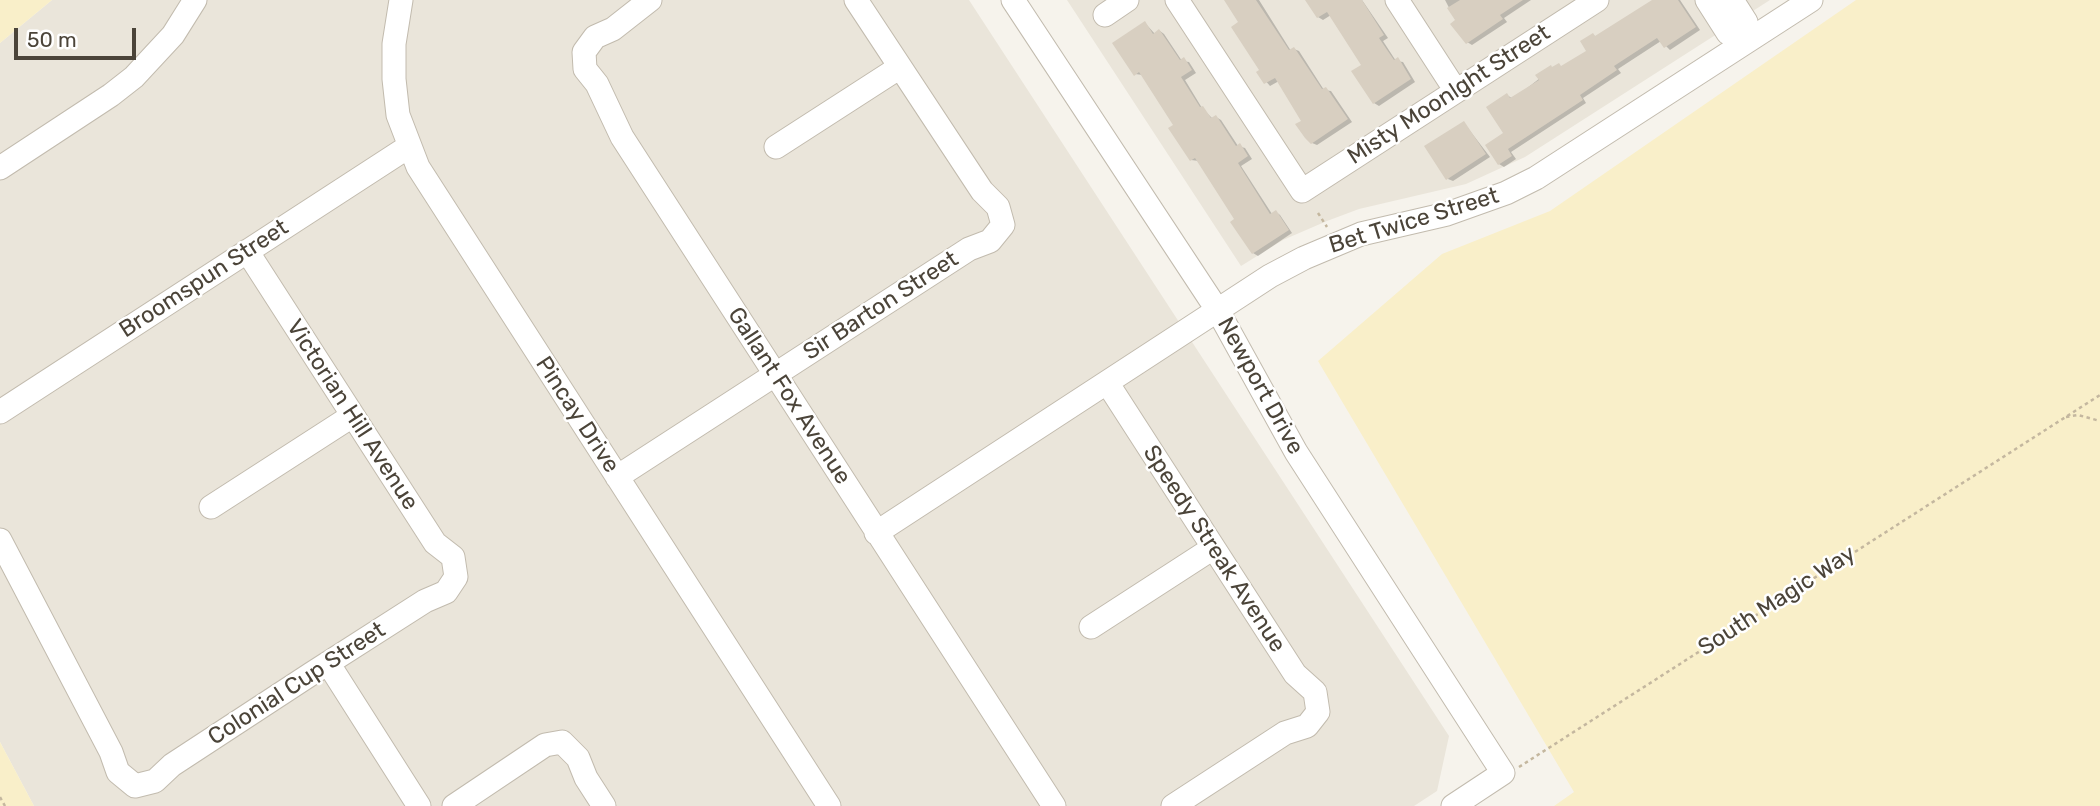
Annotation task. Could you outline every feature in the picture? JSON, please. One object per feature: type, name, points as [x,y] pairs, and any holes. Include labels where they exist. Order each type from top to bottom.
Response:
[{"type":"street","points":[[0,168],[134,77],[173,35],[195,0]]},
{"type":"street","name":"Pincay Drive","points":[[401,0],[394,44],[394,79],[398,115],[408,147],[438,200],[830,806]]},
{"type":"street","name":"Gallant Fox Avenue","points":[[650,0],[613,29],[595,37],[584,52],[585,69],[597,84],[622,138],[1054,806]]},
{"type":"street","points":[[776,147],[900,67],[856,0]]},
{"type":"street","name":"Newport Drive","points":[[1013,0],[1218,311],[1296,452],[1503,773]]},
{"type":"street","points":[[1105,15],[1127,0]]},
{"type":"street","name":"Misty Moonlght Street","points":[[1177,0],[1301,191],[1597,0]]},
{"type":"street","points":[[1397,0],[1455,91]]},
{"type":"street","points":[[1707,0],[1728,33],[1746,42],[1746,22],[1732,0]]},
{"type":"street","name":"Bet Twice Street","points":[[876,533],[1270,276],[1334,244],[1361,234],[1476,205],[1535,178],[1811,0]]},
{"type":"street","name":"Sir Barton Street","points":[[617,477],[969,249],[990,240],[1003,225],[998,207],[982,191],[900,67]]},
{"type":"street","name":"Broomspun Street","points":[[0,412],[408,147]]},
{"type":"street","name":"Victorian Hill Avenue","points":[[247,251],[435,543],[453,557],[456,577]]},
{"type":"street","name":"Speedy Streak Avenue","points":[[1108,384],[1295,674],[1315,692],[1318,712],[1307,726],[1285,733],[1173,806]]},
{"type":"street","points":[[211,507],[352,416]]},
{"type":"street","name":"Colonial Cup Street","points":[[0,540],[111,752],[118,772],[135,786],[155,781],[172,765],[328,663],[425,601],[446,592],[456,577]]},
{"type":"street","points":[[1091,627],[1213,548]]},
{"type":"street","points":[[328,663],[419,806]]},
{"type":"street","points":[[454,806],[545,745],[562,742],[578,758],[586,778],[604,806]]},
{"type":"street","points":[[1453,806],[1503,773]]},
{"type":"path","points":[[1318,213],[1329,230]]},
{"type":"path","name":"South Magic Way","points":[[1503,773],[1519,767],[2100,395]]},
{"type":"path","points":[[2064,418],[2078,415],[2100,421]]},
{"type":"path","points":[[0,797],[5,806]]},
{"type":"shaded area","points":[[52,0],[969,0],[1449,736],[1437,791],[1414,806],[34,806],[0,742],[0,43]]},
{"type":"shaded area","points":[[1067,0],[1770,0],[1525,157],[1466,184],[1359,209],[1327,221],[1283,240],[1241,266]]},
{"type":"sand","points":[[0,0],[52,0],[0,43]]},
{"type":"sand","points":[[1856,0],[2100,0],[2100,806],[1554,806],[1574,792],[1318,361],[1442,254],[1550,211]]},
{"type":"sand","points":[[0,742],[34,806],[0,806]]},
{"type":"building","points":[[1224,0],[1256,0],[1289,50],[1294,47],[1322,89],[1326,87],[1348,119],[1311,144],[1295,124],[1301,121],[1275,78],[1264,84],[1256,72],[1259,70],[1231,27],[1238,22]]},
{"type":"building","points":[[1305,0],[1362,0],[1384,35],[1379,38],[1394,60],[1398,57],[1411,79],[1373,104],[1351,71],[1361,65],[1327,12],[1317,18]]},
{"type":"building","points":[[1460,0],[1523,0],[1500,15],[1503,19],[1466,44],[1450,24],[1455,20],[1447,8]]},
{"type":"building","points":[[1652,0],[1678,0],[1696,27],[1664,48],[1657,38],[1614,66],[1617,70],[1580,95],[1583,100],[1508,149],[1512,156],[1498,165],[1485,145],[1503,133],[1486,107],[1507,93],[1510,98],[1539,80],[1535,75],[1551,65],[1552,67],[1559,63],[1561,66],[1586,51],[1580,41],[1593,33],[1595,36]]},
{"type":"building","points":[[1145,21],[1153,34],[1159,29],[1180,60],[1184,57],[1192,70],[1181,77],[1200,107],[1203,106],[1211,118],[1216,115],[1236,146],[1240,143],[1248,156],[1238,163],[1270,214],[1276,210],[1289,230],[1252,254],[1230,222],[1234,219],[1195,158],[1190,161],[1168,128],[1173,125],[1139,72],[1134,76],[1112,43]]},
{"type":"building","points":[[1464,121],[1486,154],[1446,180],[1424,146]]}]
